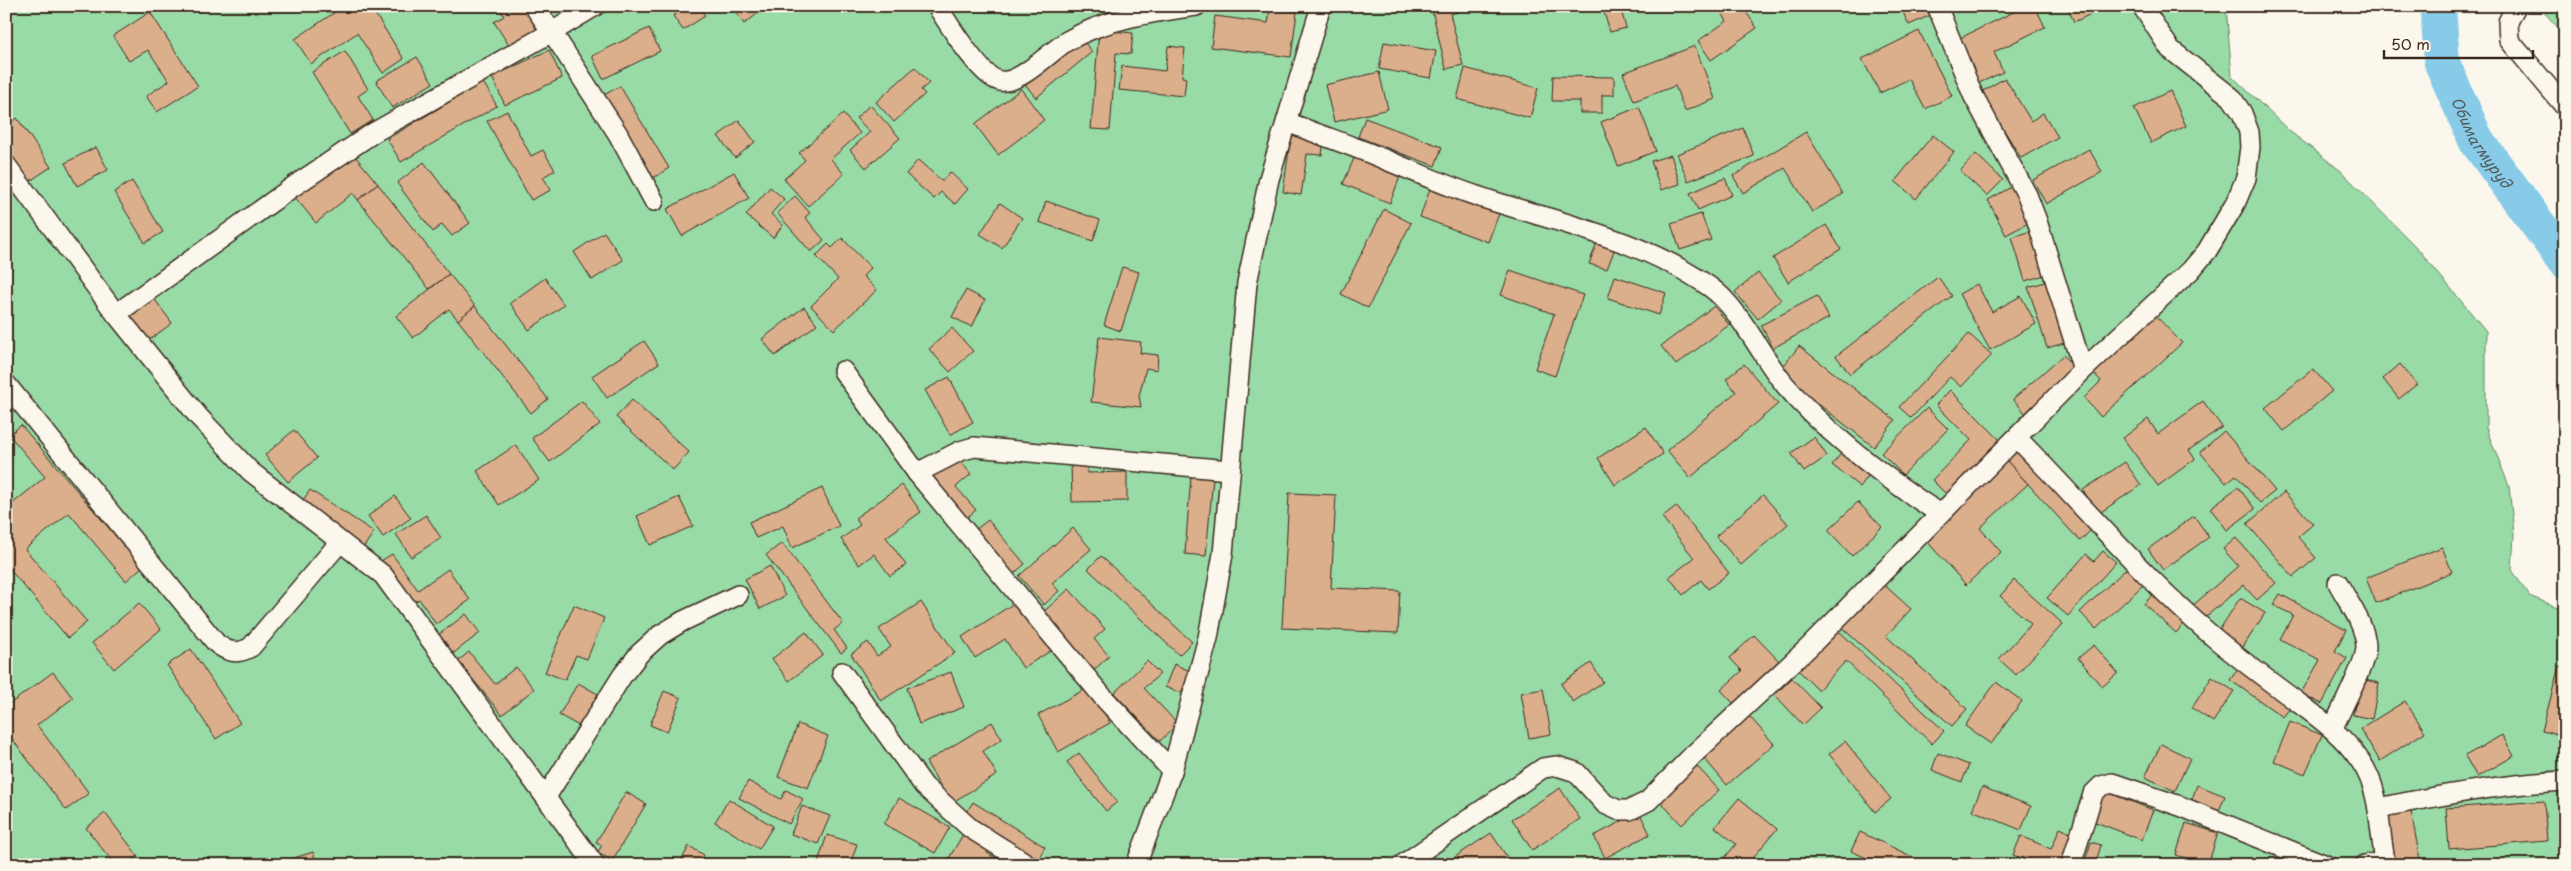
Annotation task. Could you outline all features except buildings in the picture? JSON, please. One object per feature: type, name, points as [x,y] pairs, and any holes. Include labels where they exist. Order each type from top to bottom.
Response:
[{"type":"street","points":[[534,6],[618,134],[654,201]]},
{"type":"street","points":[[116,314],[294,186],[373,133],[595,6]]},
{"type":"street","points":[[936,6],[976,62],[995,80],[1002,82],[1012,80],[1067,42],[1091,30],[1164,10],[1196,6]]},
{"type":"street","points":[[1136,865],[1172,771],[1208,638],[1223,554],[1247,283],[1269,179],[1321,6]]},
{"type":"street","points":[[1937,6],[1973,95],[2027,195],[2038,220],[2083,370]]},
{"type":"street","points":[[1402,865],[1543,768],[1557,766],[1576,772],[1605,804],[1618,810],[1630,810],[1643,805],[1809,647],[2083,370],[2191,270],[2206,251],[2235,204],[2249,163],[2249,132],[2238,106],[2223,88],[2170,49],[2142,6]]},
{"type":"street","points":[[2516,6],[2508,22],[2509,40],[2565,107]]},
{"type":"street","points":[[1286,122],[1474,195],[1611,239],[1654,255],[1712,287],[1727,302],[1762,356],[1805,406],[1852,448],[1940,514]]},
{"type":"street","points":[[6,165],[116,314],[198,416],[250,471],[384,574],[546,797],[565,827],[595,865]]},
{"type":"street","points":[[843,371],[917,474],[1103,697],[1172,771]]},
{"type":"street","points":[[6,384],[216,643],[229,652],[238,652],[251,647],[340,542]]},
{"type":"street","points":[[2017,438],[2065,486],[2131,560],[2204,629],[2333,728],[2361,763],[2371,781],[2378,808],[2386,863],[2365,865]]},
{"type":"street","points":[[917,474],[960,450],[974,447],[1229,470]]},
{"type":"street","points":[[2333,728],[2362,662],[2366,646],[2362,629],[2338,583]]},
{"type":"street","points":[[546,797],[622,676],[643,649],[683,621],[738,595]]},
{"type":"street","points":[[842,672],[924,786],[970,828],[1029,865]]},
{"type":"street","points":[[2378,808],[2440,795],[2529,783],[2565,781]]},
{"type":"street","points":[[2071,865],[2093,794],[2102,786],[2112,783],[2180,806],[2326,865]]},
{"type":"green space","points":[[6,6],[2226,6],[2232,76],[2288,130],[2341,171],[2418,249],[2486,331],[2486,428],[2509,486],[2514,534],[2512,570],[2529,596],[2565,610],[2565,865],[6,865]]},
{"type":"green space","points":[[2538,6],[2565,6],[2565,35]]},
{"type":"waterway","name":"Обимагмуруд","points":[[2438,6],[2442,63],[2476,140],[2565,261]]}]
